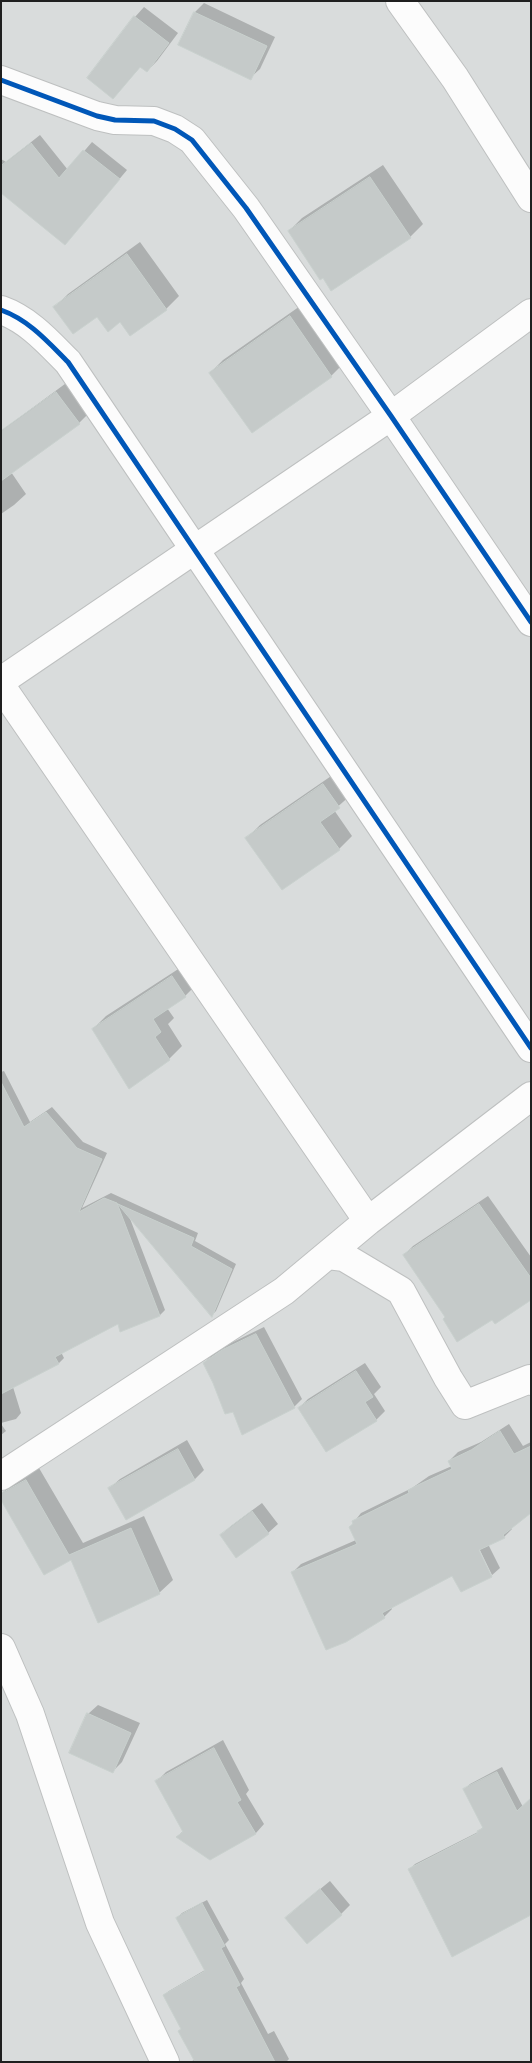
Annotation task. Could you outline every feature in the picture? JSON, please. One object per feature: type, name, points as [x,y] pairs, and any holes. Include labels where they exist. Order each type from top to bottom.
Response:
[{"type":"street","points":[[400,1],[456,78],[531,198]]},
{"type":"street","points":[[1,80],[97,116],[115,120],[154,121],[175,129],[192,140],[246,208],[531,622]]},
{"type":"street","points":[[1,310],[12,314],[40,333],[68,362],[531,1048]]},
{"type":"street","points":[[1,681],[391,416],[531,313]]},
{"type":"street","points":[[1,686],[368,1221]]},
{"type":"street","points":[[1,1476],[284,1291],[368,1221],[531,1096]]},
{"type":"street","points":[[328,1255],[344,1257],[400,1291],[448,1378],[466,1405],[530,1379],[531,1382]]},
{"type":"street","points":[[1,1648],[30,1714],[100,1923],[165,2062]]},
{"type":"shaded area","points":[[1,1],[531,1],[531,2062],[1,2062]]},
{"type":"building","points":[[194,12],[267,46],[251,80],[178,45]]},
{"type":"building","points":[[134,16],[169,43],[147,72],[140,67],[113,99],[87,78]]},
{"type":"building","points":[[31,143],[59,178],[83,150],[120,179],[65,245],[1,193],[1,166]]},
{"type":"building","points":[[370,177],[411,238],[331,291],[323,278],[320,280],[288,231]]},
{"type":"building","points":[[127,254],[167,310],[130,336],[120,322],[108,332],[97,317],[73,334],[53,307]]},
{"type":"building","points":[[290,316],[332,377],[252,433],[209,373]]},
{"type":"building","points":[[56,392],[80,424],[1,481],[1,431]]},
{"type":"building","points":[[323,784],[340,808],[320,822],[340,850],[282,890],[245,838]]},
{"type":"building","points":[[172,976],[186,997],[153,1019],[161,1032],[155,1037],[170,1060],[129,1089],[92,1029]]},
{"type":"building","points":[[1,1082],[24,1127],[46,1112],[77,1148],[102,1159],[79,1212],[104,1198],[117,1203],[160,1316],[120,1332],[118,1324],[55,1357],[59,1364],[1,1394]]},
{"type":"building","points":[[118,1204],[194,1238],[191,1246],[232,1269],[212,1317]]},
{"type":"building","points":[[479,1204],[531,1278],[531,1300],[495,1324],[492,1320],[457,1342],[443,1319],[445,1317],[403,1255]]},
{"type":"building","points":[[256,1334],[295,1408],[242,1435],[233,1412],[225,1414],[203,1363],[222,1350]]},
{"type":"building","points":[[356,1371],[373,1397],[365,1402],[377,1421],[326,1452],[298,1408]]},
{"type":"building","points":[[500,1431],[514,1454],[531,1446],[531,1513],[503,1535],[505,1538],[479,1550],[492,1577],[461,1592],[452,1576],[382,1613],[385,1618],[346,1642],[326,1650],[291,1572],[357,1544],[349,1527],[353,1524],[352,1521],[409,1493],[408,1490],[452,1469],[448,1461],[471,1450]]},
{"type":"building","points":[[178,1449],[195,1480],[126,1520],[108,1488]]},
{"type":"building","points":[[26,1480],[69,1555],[131,1528],[160,1594],[98,1623],[71,1560],[44,1575],[1,1500],[1,1494]]},
{"type":"building","points":[[252,1511],[269,1534],[236,1558],[220,1535]]},
{"type":"building","points":[[87,1713],[131,1733],[113,1773],[69,1753]]},
{"type":"building","points":[[214,1748],[241,1800],[237,1802],[256,1834],[210,1860],[176,1837],[183,1832],[155,1781]]},
{"type":"building","points":[[497,1772],[517,1811],[531,1798],[531,1915],[452,1957],[408,1869],[478,1833],[477,1831],[483,1828],[463,1789]]},
{"type":"building","points":[[320,1889],[342,1915],[307,1944],[285,1918]]},
{"type":"building","points":[[202,1903],[225,1946],[221,1948],[240,1985],[236,1987],[275,2062],[195,2062],[178,2031],[181,2029],[163,1995],[205,1971],[176,1918]]},
{"type":"cycle path","points":[[1,80],[97,116],[115,120],[154,121],[175,129],[192,140],[246,208],[531,622]]},
{"type":"cycle path","points":[[1,310],[29,326],[68,362],[531,1048]]}]
